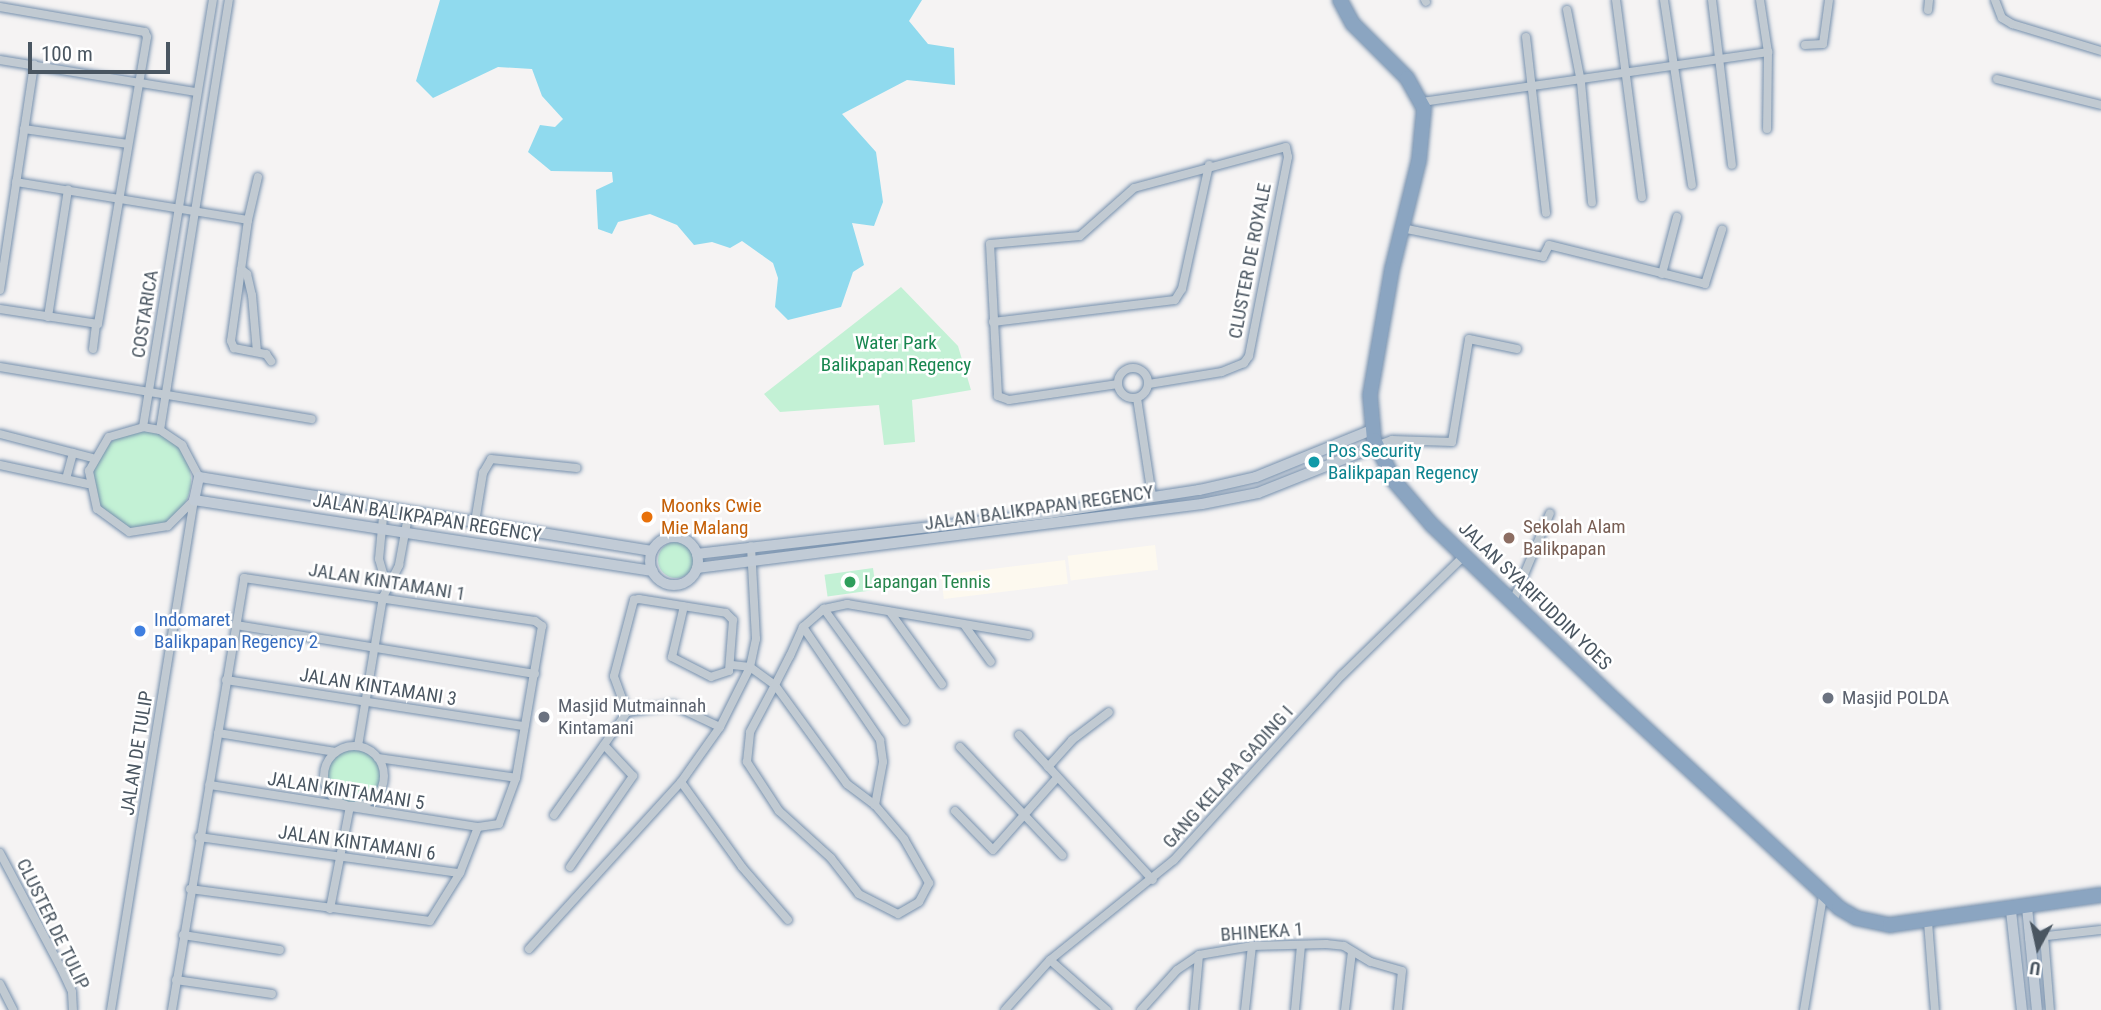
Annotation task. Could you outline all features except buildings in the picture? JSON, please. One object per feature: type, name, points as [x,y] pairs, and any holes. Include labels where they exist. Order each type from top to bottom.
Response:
[{"type":"highway","points":[[1340,0],[1353,24],[1400,70],[1422,102]]},
{"type":"highway","name":"JALAN SYARIFUDDIN YOES","points":[[1422,102],[1420,149],[1370,395],[1376,446],[1395,482],[1513,601],[1823,895],[1856,918],[1873,923],[1928,922],[2101,895]]},
{"type":"street","points":[[1616,0],[1628,74],[1642,197]]},
{"type":"street","points":[[1664,0],[1692,185]]},
{"type":"street","points":[[1712,0],[1732,166]]},
{"type":"street","points":[[1760,0],[1768,52],[1767,129]]},
{"type":"street","points":[[1805,44],[1823,44],[1829,0]]},
{"type":"street","points":[[1928,10],[1929,0]]},
{"type":"street","points":[[1995,0],[2002,18],[2012,24],[2101,51]]},
{"type":"street","points":[[213,3],[228,5]]},
{"type":"street","name":"COSTARICA","points":[[143,427],[196,92],[213,3]]},
{"type":"street","name":"COSTARICA","points":[[160,430],[192,209],[228,5]]},
{"type":"street","points":[[0,7],[145,32],[93,349]]},
{"type":"street","points":[[1567,10],[1581,82],[1592,202]]},
{"type":"street","points":[[1526,37],[1546,213]]},
{"type":"street","points":[[1422,102],[1534,89],[1768,52]]},
{"type":"street","points":[[0,60],[196,92]]},
{"type":"street","points":[[0,290],[34,65]]},
{"type":"street","points":[[1997,79],[2101,105]]},
{"type":"street","points":[[24,129],[128,144]]},
{"type":"street","name":"CLUSTER DE ROYALE","points":[[1118,384],[1004,399],[996,391],[990,244],[1080,236],[1134,188],[1282,145],[1288,151],[1249,356],[1222,372],[1149,384]]},
{"type":"street","points":[[993,323],[1175,300],[1182,289],[1209,165]]},
{"type":"street","points":[[258,177],[248,220],[231,341],[234,348],[267,354],[271,361]]},
{"type":"street","points":[[16,182],[248,220]]},
{"type":"street","points":[[48,317],[68,190]]},
{"type":"street","points":[[1662,274],[1676,217]]},
{"type":"street","points":[[1402,228],[1543,257],[1549,245],[1705,284],[1722,230]]},
{"type":"street","points":[[241,269],[247,274],[252,295],[257,352]]},
{"type":"street","points":[[0,309],[96,325]]},
{"type":"street","points":[[1376,446],[1392,440],[1452,442],[1469,339],[1517,349]]},
{"type":"street","points":[[0,367],[164,392],[312,419]]},
{"type":"street","points":[[1137,398],[1124,395],[1118,384],[1125,370],[1141,370],[1149,384],[1137,398],[1152,496]]},
{"type":"street","points":[[143,427],[160,430],[182,445],[199,477],[194,500],[168,526],[129,531],[105,519],[88,484],[92,458],[109,437],[143,427]]},
{"type":"street","name":"JALAN BALIKPAPAN REGENCY","points":[[194,500],[653,571],[673,584],[690,578],[697,568],[754,564],[1050,518],[1130,500],[1194,491],[1256,477],[1372,429]]},
{"type":"street","points":[[0,434],[92,458]]},
{"type":"street","name":"JALAN BALIKPAPAN REGENCY","points":[[697,554],[751,546],[1197,505],[1258,493],[1376,446]]},
{"type":"street","points":[[66,479],[73,453]]},
{"type":"street","points":[[475,522],[483,473],[491,459],[578,468]]},
{"type":"street","points":[[0,465],[88,484]]},
{"type":"street","name":"JALAN BALIKPAPAN REGENCY","points":[[199,477],[652,551]]},
{"type":"street","points":[[1194,491],[1197,505]]},
{"type":"street","name":"JALAN DE TULIP","points":[[111,1010],[194,500]]},
{"type":"street","points":[[1130,500],[1130,513]]},
{"type":"street","points":[[384,507],[379,559],[386,584]]},
{"type":"street","points":[[358,746],[383,597],[386,584],[399,565],[409,511]]},
{"type":"street","points":[[1513,601],[1550,513]]},
{"type":"street","points":[[653,571],[652,551],[662,541],[676,537],[689,542],[697,554],[697,568]]},
{"type":"street","points":[[529,949],[681,782],[720,727],[750,667],[756,639],[751,546]]},
{"type":"street","name":"GANG KELAPA GADING I","points":[[1005,1010],[1050,960],[1153,880],[1342,675],[1466,554]]},
{"type":"street","name":"JALAN KINTAMANI 1","points":[[236,625],[241,587],[244,578],[251,577],[535,621],[541,626],[535,674]]},
{"type":"street","points":[[627,712],[614,676],[631,605],[639,599],[684,606],[731,617],[732,665],[725,675],[710,677],[672,657],[684,606]]},
{"type":"street","points":[[732,665],[750,667],[775,685],[846,784],[874,805],[904,839],[929,883],[908,912],[886,911],[859,894],[831,858],[779,811],[747,762],[751,733],[775,685],[803,627],[824,609],[847,604],[1028,635]]},
{"type":"street","points":[[824,609],[905,721]]},
{"type":"street","points":[[890,612],[942,684]]},
{"type":"street","points":[[172,1010],[236,625],[535,674],[516,778],[499,824],[478,827]]},
{"type":"street","points":[[965,626],[991,662]]},
{"type":"street","points":[[803,627],[880,740],[883,762],[874,805]]},
{"type":"street","name":"JALAN KINTAMANI 3","points":[[226,680],[365,699],[524,726]]},
{"type":"street","points":[[554,815],[627,712],[673,705],[720,727]]},
{"type":"street","points":[[1048,767],[1072,740],[1109,712]]},
{"type":"street","points":[[218,733],[335,752],[358,746],[378,758],[516,778]]},
{"type":"street","points":[[1019,735],[1153,880]]},
{"type":"street","points":[[570,867],[633,776],[604,745]]},
{"type":"street","points":[[960,747],[1023,818],[1062,855]]},
{"type":"street","points":[[335,752],[326,764],[324,780],[330,794],[350,807],[365,804],[378,794],[384,772],[378,758]]},
{"type":"street","points":[[955,811],[993,850],[1057,778]]},
{"type":"street","points":[[681,782],[742,867],[788,920]]},
{"type":"street","name":"JALAN KINTAMANI 5","points":[[209,785],[478,827]]},
{"type":"street","points":[[330,909],[350,807]]},
{"type":"street","name":"JALAN KINTAMANI 6","points":[[200,837],[460,873],[478,827]]},
{"type":"street","name":"CLUSTER DE TULIP","points":[[0,853],[67,980],[73,1010]]},
{"type":"street","points":[[190,889],[430,921],[460,873]]},
{"type":"street","points":[[1804,1010],[1823,895]]},
{"type":"street","points":[[2011,911],[2022,1007],[2036,1006],[2027,907]]},
{"type":"street","points":[[1928,922],[1935,1010]]},
{"type":"street","points":[[2029,938],[2101,930]]},
{"type":"street","points":[[183,936],[280,950]]},
{"type":"street","points":[[2044,936],[2050,1010]]},
{"type":"street","name":"BHINEKA 1","points":[[1141,1010],[1177,970],[1199,955],[1252,946],[1326,944],[1352,951],[1371,962],[1402,971],[1398,1010]]},
{"type":"street","points":[[1295,1010],[1301,945]]},
{"type":"street","points":[[1245,1010],[1252,946]]},
{"type":"street","points":[[1345,1010],[1352,951]]},
{"type":"street","points":[[1193,1009],[1199,955]]},
{"type":"street","points":[[1050,960],[1107,1010]]},
{"type":"street","points":[[176,980],[272,994]]},
{"type":"street","points":[[0,984],[13,1010]]},
{"type":"shaded area","points":[[1155,545],[1158,570],[1071,581],[1068,556]]},
{"type":"shaded area","points":[[1065,560],[1068,584],[944,599],[941,575]]},
{"type":"green space","name":"Water Park Balikpapan Regency","points":[[901,287],[958,346],[971,390],[912,400],[915,442],[884,445],[879,405],[780,412],[764,394]]},
{"type":"green space","points":[[142,431],[161,435],[177,445],[187,461],[191,480],[187,499],[177,515],[161,525],[142,529],[123,525],[107,515],[97,499],[93,480],[97,461],[107,445],[123,435]]},
{"type":"green space","points":[[676,542],[689,547],[694,560],[689,573],[676,578],[663,573],[658,560],[663,547]]},
{"type":"green space","name":"Lapangan Tennis","points":[[873,568],[876,590],[828,597],[824,575]]},
{"type":"green space","points":[[354,750],[373,758],[381,777],[373,796],[354,804],[335,796],[327,777],[335,758]]},
{"type":"water","points":[[440,0],[922,0],[909,21],[928,44],[954,48],[955,85],[907,80],[842,114],[876,152],[883,202],[874,226],[852,223],[864,265],[853,272],[841,307],[788,320],[775,307],[778,278],[773,263],[742,241],[730,248],[712,242],[694,245],[677,225],[650,214],[618,222],[612,234],[598,229],[596,190],[613,182],[612,172],[551,171],[528,152],[540,125],[555,127],[563,119],[542,96],[532,69],[498,67],[433,98],[416,81]]},
{"type":"place","name":"Pos Security Balikpapan Regency","points":[[1314,462]]},
{"type":"place","name":"Moonks Cwie Mie Malang","points":[[647,517]]},
{"type":"place","name":"Sekolah Alam Balikpapan","points":[[1509,538]]},
{"type":"place","name":"Lapangan Tennis","points":[[850,582]]},
{"type":"place","name":"Indomaret Balikpapan Regency 2","points":[[140,631]]},
{"type":"place","name":"Masjid POLDA","points":[[1828,698]]},
{"type":"place","name":"Masjid Mutmainnah Kintamani","points":[[544,717]]}]
